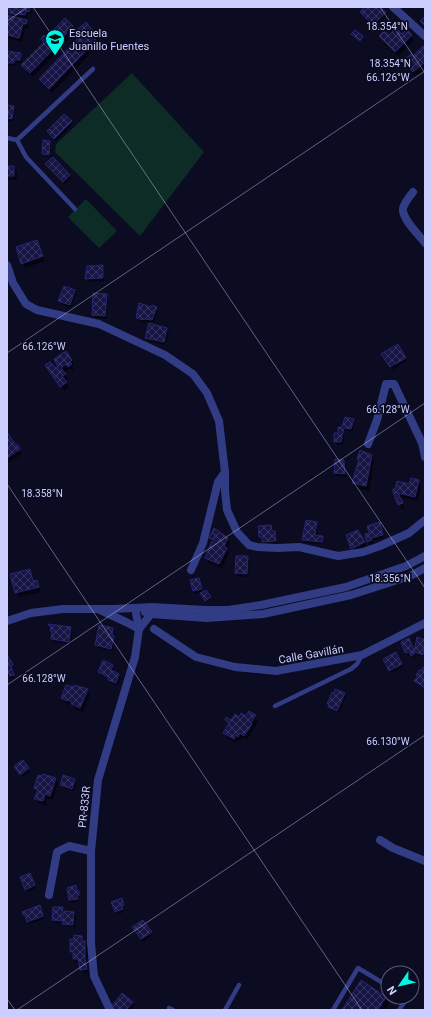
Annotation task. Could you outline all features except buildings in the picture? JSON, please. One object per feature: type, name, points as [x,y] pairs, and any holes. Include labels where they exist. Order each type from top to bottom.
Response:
[{"type":"street","points":[[393,7],[425,36]]},
{"type":"street","points":[[413,192],[403,207],[403,212],[409,224],[425,243]]},
{"type":"street","points":[[7,265],[9,279],[26,304],[37,310],[99,324],[164,355],[193,374],[208,393],[219,421],[225,472],[227,510],[237,532],[249,544],[257,547],[299,547],[338,556],[363,552],[380,546],[409,533],[425,520]]},
{"type":"street","points":[[368,444],[386,384],[390,383],[394,384],[422,443],[425,457]]},
{"type":"street","points":[[191,570],[203,543],[218,482],[225,472]]},
{"type":"street","points":[[7,620],[31,613],[62,608],[98,609],[152,607],[228,610],[261,605],[346,587],[400,568],[425,556]]},
{"type":"street","points":[[135,608],[151,614],[207,618],[263,614],[351,595],[410,576],[425,568]]},
{"type":"street","name":"PR-833R","points":[[110,1010],[94,976],[91,943],[91,851],[98,780],[136,657],[139,629],[135,608]]},
{"type":"street","points":[[98,609],[139,629],[151,614]]},
{"type":"street","name":"Calle Gavillán","points":[[154,629],[196,657],[235,667],[276,671],[362,655],[425,623]]},
{"type":"street","points":[[380,840],[393,848],[425,861]]},
{"type":"street","points":[[49,894],[57,852],[69,846],[91,851]]},
{"type":"lane","points":[[17,140],[92,69]]},
{"type":"lane","points":[[7,138],[17,140]]},
{"type":"lane","points":[[17,140],[26,157],[75,209]]},
{"type":"lane","points":[[275,706],[351,669],[357,664],[362,655]]},
{"type":"lane","points":[[333,1010],[358,968],[380,981]]},
{"type":"lane","points":[[225,1010],[239,985]]},
{"type":"green space","points":[[132,73],[204,152],[140,236],[55,152],[56,144]]},
{"type":"green space","points":[[86,199],[117,231],[99,248],[68,217]]},
{"type":"place","name":"Escuela Juanillo Fuentes","points":[[55,56]]}]
